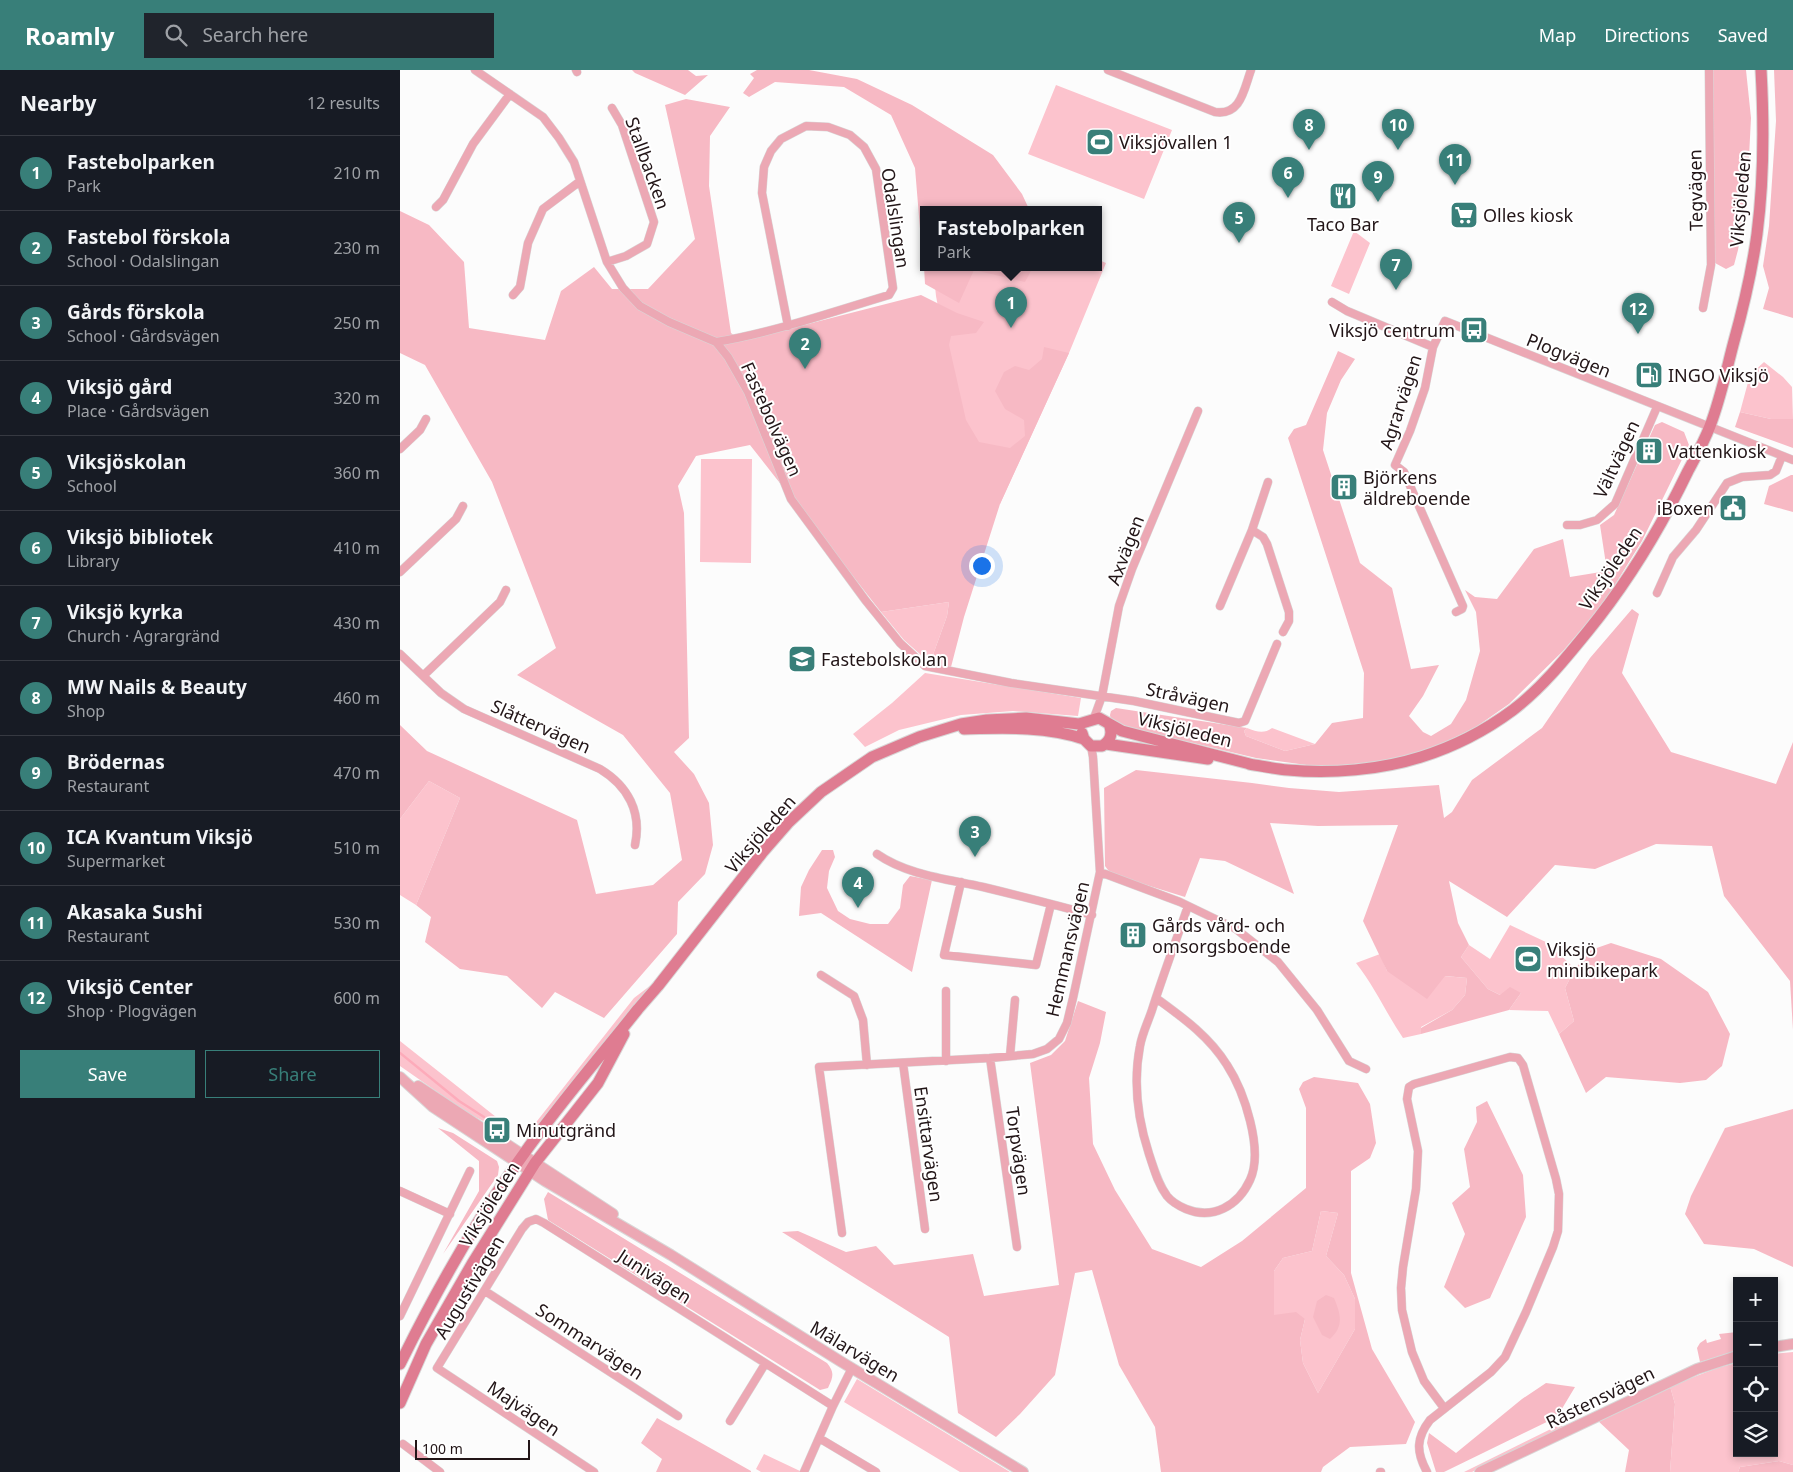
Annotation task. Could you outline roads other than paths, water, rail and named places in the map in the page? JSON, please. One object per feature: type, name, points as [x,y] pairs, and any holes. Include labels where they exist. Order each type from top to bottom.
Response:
[{"type":"main road","name":"Viksjöleden","points":[[945,730],[1023,729],[1071,734],[1095,746],[1288,770],[1355,770],[1419,758],[1448,747],[1478,732],[1514,710],[1568,656],[1606,609],[1650,543],[1710,428],[1723,386],[1745,298],[1757,235],[1762,184],[1761,70]]},
{"type":"main road","name":"Viksjöleden","points":[[400,1364],[427,1309],[460,1250],[520,1159],[762,853],[789,822],[821,792],[872,757],[919,737],[961,724],[987,720],[1026,718],[1079,724],[1098,720],[1122,731],[1254,765]]},
{"type":"main road","points":[[1098,720],[1111,733],[1110,739],[1095,746],[1082,730],[1098,720]]},
{"type":"main road","name":"Viksjöleden","points":[[400,1403],[426,1344],[451,1298],[533,1167],[598,1083],[638,1008]]},
{"type":"street","points":[[474,70],[543,117],[560,138],[574,162],[579,182],[607,262],[623,288],[640,306],[669,322],[716,342]]},
{"type":"street","points":[[1108,70],[1225,114],[1234,110],[1252,70]]},
{"type":"street","name":"Tegvägen","points":[[1703,308],[1711,265],[1708,70]]},
{"type":"street","points":[[436,207],[444,200],[473,144],[510,94]]},
{"type":"street","name":"Stallbacken","points":[[607,262],[626,256],[647,244],[654,222],[622,126],[612,108]]},
{"type":"street","name":"Odalslingan","points":[[716,342],[750,336],[788,326],[889,295],[893,288],[876,169],[864,148],[850,135],[828,127],[806,126],[781,139],[771,151],[764,167],[762,193],[788,326]]},
{"type":"street","points":[[513,295],[520,287],[528,243],[543,208],[579,182]]},
{"type":"street","points":[[1332,302],[1347,311],[1433,347]]},
{"type":"street","name":"Plogvägen","points":[[1445,321],[1793,460]]},
{"type":"street","name":"Agrarvägen","points":[[1445,321],[1433,347],[1425,388],[1410,431],[1395,465],[1404,472],[1463,606],[1462,609],[1456,612]]},
{"type":"street","name":"Fastebolvägen","points":[[716,342],[728,357],[748,392],[791,499],[866,601],[900,643],[925,666],[1011,683],[1102,696]]},
{"type":"street","name":"Vältvägen","points":[[1567,525],[1597,520],[1615,504],[1657,407]]},
{"type":"street","name":"Axvägen","points":[[1098,720],[1119,606],[1132,569],[1198,412]]},
{"type":"street","points":[[400,449],[420,430],[426,419]]},
{"type":"street","points":[[1656,593],[1673,557],[1696,530],[1727,483],[1742,477],[1770,476],[1776,471],[1782,456]]},
{"type":"street","points":[[1220,606],[1252,530],[1268,482]]},
{"type":"street","points":[[400,572],[456,519],[463,506]]},
{"type":"street","points":[[1252,530],[1263,537],[1267,544],[1289,612],[1289,621],[1283,632]]},
{"type":"street","points":[[423,676],[500,602],[506,590]]},
{"type":"street","name":"Stråvägen","points":[[1102,696],[1239,723],[1245,721],[1277,644]]},
{"type":"street","name":"Slåttervägen","points":[[400,654],[440,693],[464,709],[612,776],[626,792],[632,804],[638,831],[635,845]]},
{"type":"street","name":"Hemmansvägen","points":[[842,1233],[819,1067],[946,1061],[1033,1054],[1046,1049],[1059,1039],[1067,1022],[1100,872],[1095,746]]},
{"type":"street","points":[[876,854],[888,862],[910,870],[1092,915]]},
{"type":"street","points":[[1100,872],[1188,906],[1236,929],[1278,962],[1317,1010],[1349,1061],[1366,1070]]},
{"type":"street","points":[[961,882],[944,955],[1036,965],[1051,904]]},
{"type":"street","points":[[1156,998],[1192,1025],[1212,1044],[1227,1065],[1243,1095],[1252,1128],[1255,1154],[1251,1179],[1241,1195],[1228,1206],[1214,1212],[1197,1214],[1168,1198],[1158,1179],[1140,1124],[1137,1091],[1140,1046],[1156,998],[1188,906]]},
{"type":"street","points":[[821,975],[854,996],[863,1020],[866,1064]]},
{"type":"street","points":[[946,991],[946,1061]]},
{"type":"street","points":[[1010,1056],[1015,1000]]},
{"type":"street","points":[[1424,1471],[1419,1441],[1422,1430],[1430,1420],[1491,1372],[1505,1357],[1526,1312],[1558,1231],[1559,1194],[1556,1179],[1523,1065],[1518,1058],[1510,1057],[1409,1087],[1407,1099],[1418,1151],[1416,1189],[1402,1274],[1402,1310],[1412,1352],[1424,1381],[1444,1408]]},
{"type":"street","name":"Torpvägen","points":[[990,1058],[1017,1247]]},
{"type":"street","name":"Ensittarvägen","points":[[903,1063],[925,1229]]},
{"type":"street","name":"Mälarvägen","points":[[400,1075],[520,1159],[599,1204],[671,1255],[1023,1472]]},
{"type":"street","points":[[400,1316],[470,1171]]},
{"type":"street","points":[[400,1191],[450,1214]]},
{"type":"street","name":"Junivägen","points":[[528,1222],[536,1219],[544,1223],[833,1406]]},
{"type":"street","name":"Augustivägen","points":[[437,1368],[522,1228],[528,1222]]},
{"type":"street","name":"Sommarvägen","points":[[485,1291],[678,1416]]},
{"type":"street","points":[[1778,1346],[1793,1344]]},
{"type":"street","name":"Råstensvägen","points":[[1480,1472],[1697,1369],[1733,1357]]},
{"type":"street","points":[[730,1421],[765,1364]]},
{"type":"street","name":"Majvägen","points":[[437,1368],[594,1472]]},
{"type":"street","points":[[804,1472],[852,1368]]},
{"type":"street","points":[[819,1438],[876,1472]]},
{"type":"street","points":[[403,1444],[435,1471]]},
{"type":"waterway","points":[[400,1053],[459,1101],[484,1117]]},
{"type":"place","name":"Viksjövallen 1","points":[[1100,142]]},
{"type":"place","name":"MW Nails & Beauty","points":[[1309,150]]},
{"type":"place","name":"ICA Kvantum Viksjö","points":[[1398,150]]},
{"type":"place","name":"Akasaka Sushi","points":[[1455,185]]},
{"type":"place","name":"Taco Bar","points":[[1343,196]]},
{"type":"place","name":"Viksjö bibliotek","points":[[1288,198]]},
{"type":"place","name":"Brödernas","points":[[1378,202]]},
{"type":"place","name":"Olles kiosk","points":[[1464,215]]},
{"type":"place","name":"Viksjöskolan","points":[[1239,243]]},
{"type":"place","name":"Viksjö kyrka","points":[[1396,290]]},
{"type":"place","name":"Fastebolparken","points":[[1011,328]]},
{"type":"place","name":"Viksjö centrum","points":[[1474,330]]},
{"type":"place","name":"Viksjö Center","points":[[1638,334]]},
{"type":"place","name":"Fastebol förskola","points":[[805,369]]},
{"type":"place","name":"INGO Viksjö","points":[[1649,375]]},
{"type":"place","name":"Vattenkiosk","points":[[1649,451]]},
{"type":"place","name":"Björkens äldreboende","points":[[1344,487]]},
{"type":"place","name":"iBoxen","points":[[1733,508]]},
{"type":"place","name":"Fastebolskolan","points":[[802,659]]},
{"type":"place","name":"Gårds förskola","points":[[975,857]]},
{"type":"place","name":"Viksjö gård","points":[[858,908]]},
{"type":"place","name":"Gårds vård- och omsorgsboende","points":[[1133,935]]},
{"type":"place","name":"Viksjö minibikepark","points":[[1528,959]]},
{"type":"place","name":"Minutgränd","points":[[497,1130]]}]
